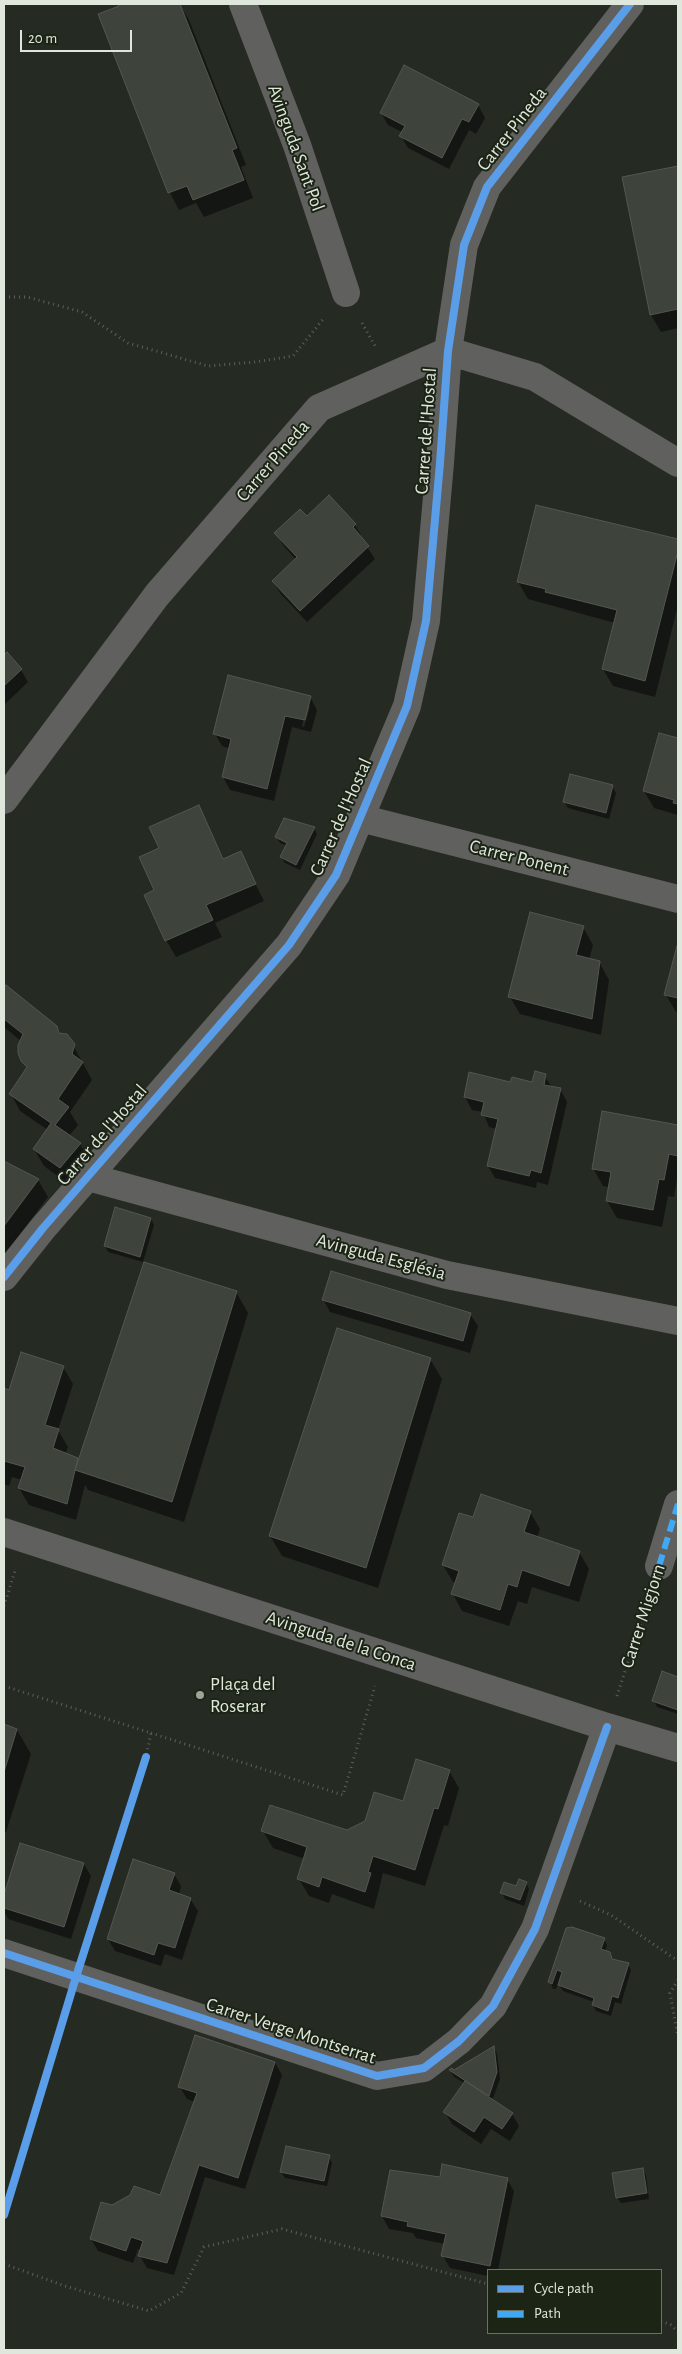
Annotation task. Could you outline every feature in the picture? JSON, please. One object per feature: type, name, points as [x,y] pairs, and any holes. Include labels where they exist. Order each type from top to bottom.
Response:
[{"type":"street","name":"Avinguda Sant Pol","points":[[243,4],[296,145],[346,293]]},
{"type":"street","name":"Carrer Pineda","points":[[4,800],[157,595],[319,408],[448,351],[464,246],[488,187],[630,4]]},
{"type":"street","points":[[448,351],[535,377],[678,463]]},
{"type":"street","name":"Carrer de l'Hostal","points":[[4,1277],[289,945],[336,875],[406,706],[426,621],[448,351]]},
{"type":"street","name":"Carrer Ponent","points":[[360,818],[678,899]]},
{"type":"street","name":"Avinguda Església","points":[[88,1177],[447,1275],[678,1321]]},
{"type":"street","name":"Carrer Migjorn","points":[[659,1566],[678,1504]]},
{"type":"street","name":"Avinguda de la Conca","points":[[4,1532],[606,1727],[678,1748]]},
{"type":"street","name":"Carrer Verge Montserrat","points":[[4,1953],[377,2076],[424,2068],[459,2041],[493,2006],[535,1929],[606,1727]]},
{"type":"path","points":[[4,297],[27,297],[82,312],[128,344],[208,366],[255,362],[293,356],[346,293],[392,375]]},
{"type":"path","points":[[4,1686],[343,1795],[385,1655]]},
{"type":"path","points":[[146,1756],[151,1733]]},
{"type":"path","points":[[611,1915],[678,1960]]},
{"type":"path","points":[[678,1980],[670,1993],[678,2037]]},
{"type":"path","points":[[4,2264],[65,2286],[149,2311],[181,2293],[204,2247],[282,2229],[487,2284]]},
{"type":"path","points":[[662,2321],[671,2325],[678,2332]]},
{"type":"building","points":[[118,4],[180,4],[237,148],[232,150],[244,180],[193,200],[187,186],[168,193],[98,14],[119,6]]},
{"type":"building","points":[[404,65],[479,104],[469,122],[462,119],[442,158],[399,136],[405,126],[380,113]]},
{"type":"building","points":[[678,166],[678,309],[650,315],[622,177]]},
{"type":"building","points":[[329,495],[356,524],[353,527],[369,546],[300,611],[272,581],[297,557],[274,533],[300,509],[307,516]]},
{"type":"building","points":[[536,505],[678,539],[678,551],[645,681],[602,669],[617,610],[545,592],[546,589],[517,582]]},
{"type":"building","points":[[7,652],[22,669],[4,686],[4,655]]},
{"type":"building","points":[[228,675],[311,696],[305,720],[285,716],[267,789],[222,777],[231,739],[213,734]]},
{"type":"building","points":[[659,733],[678,738],[678,804],[673,803],[674,800],[643,791]]},
{"type":"building","points":[[570,774],[613,785],[606,813],[563,802]]},
{"type":"building","points":[[199,805],[223,859],[241,851],[256,884],[206,905],[213,920],[165,941],[144,895],[154,890],[139,857],[159,848],[149,827]]},
{"type":"building","points":[[284,818],[315,827],[296,865],[280,857],[287,843],[275,837]]},
{"type":"building","points":[[530,912],[584,926],[576,955],[600,961],[592,1019],[508,997]]},
{"type":"building","points":[[678,947],[678,998],[664,995]]},
{"type":"building","points":[[6,985],[57,1026],[59,1033],[67,1034],[75,1044],[72,1054],[83,1062],[58,1099],[69,1107],[55,1125],[81,1143],[60,1168],[33,1149],[51,1123],[9,1094],[27,1067],[21,1061],[18,1053],[18,1045],[23,1034],[4,1019],[4,988]]},
{"type":"building","points":[[535,1071],[546,1074],[544,1085],[561,1088],[541,1173],[531,1170],[529,1176],[487,1166],[498,1119],[481,1115],[484,1102],[464,1097],[469,1072],[510,1082],[512,1077],[532,1082]]},
{"type":"building","points":[[602,1111],[678,1125],[678,1156],[669,1154],[664,1180],[659,1179],[653,1210],[606,1201],[611,1172],[592,1169]]},
{"type":"building","points":[[4,1161],[39,1179],[4,1226]]},
{"type":"building","points":[[115,1207],[151,1218],[140,1257],[104,1246]]},
{"type":"building","points":[[144,1262],[237,1291],[172,1502],[75,1470]]},
{"type":"building","points":[[331,1271],[471,1313],[463,1341],[322,1300]]},
{"type":"building","points":[[337,1328],[431,1358],[366,1568],[269,1536]]},
{"type":"building","points":[[21,1352],[64,1366],[45,1425],[59,1429],[53,1448],[78,1458],[67,1504],[18,1488],[25,1467],[4,1461],[4,1388],[9,1390]]},
{"type":"building","points":[[481,1494],[531,1511],[524,1532],[580,1551],[569,1586],[522,1570],[517,1587],[508,1584],[500,1610],[451,1594],[459,1571],[442,1565],[459,1513],[473,1517]]},
{"type":"building","points":[[662,1671],[678,1677],[678,1710],[652,1701]]},
{"type":"building","points":[[4,1724],[17,1729],[4,1772]]},
{"type":"building","points":[[416,1759],[450,1770],[438,1809],[434,1808],[415,1870],[373,1856],[368,1872],[371,1873],[365,1892],[322,1877],[319,1887],[297,1879],[307,1847],[261,1831],[270,1805],[347,1830],[365,1821],[374,1792],[403,1801]]},
{"type":"building","points":[[20,1843],[84,1863],[64,1927],[4,1908],[4,1895]]},
{"type":"building","points":[[133,1859],[175,1873],[169,1890],[191,1898],[175,1948],[158,1943],[154,1955],[107,1939]]},
{"type":"building","points":[[519,1879],[527,1882],[520,1900],[500,1893],[504,1882],[516,1886]]},
{"type":"building","points":[[572,1927],[605,1938],[601,1949],[610,1952],[612,1959],[629,1963],[618,1998],[612,1996],[608,2011],[592,2005],[594,1998],[558,1985],[562,1972],[557,1970],[552,1984],[548,1982],[566,1928]]},
{"type":"building","points":[[195,2035],[275,2062],[238,2178],[199,2165],[167,2263],[138,2256],[143,2241],[131,2237],[126,2251],[90,2239],[101,2202],[112,2205],[130,2195],[134,2186],[160,2195],[197,2093],[178,2087]]},
{"type":"building","points":[[494,2046],[497,2072],[489,2096],[449,2070],[452,2068],[454,2070]]},
{"type":"building","points":[[465,2081],[513,2113],[502,2129],[484,2117],[474,2132],[443,2112]]},
{"type":"building","points":[[286,2146],[330,2155],[324,2181],[280,2172]]},
{"type":"building","points":[[442,2164],[508,2178],[490,2266],[441,2256],[446,2234],[407,2226],[408,2222],[381,2216],[390,2170],[440,2177]]},
{"type":"building","points":[[643,2168],[647,2193],[616,2198],[612,2173]]},
{"type":"marked path","points":[[659,1566],[678,1504]]},
{"type":"cycle path","points":[[4,1277],[43,1228],[289,945],[336,875],[407,706],[426,621],[448,351],[464,245],[487,187],[630,4]]},
{"type":"cycle path","points":[[4,1953],[377,2076],[424,2068],[459,2041],[493,2006],[535,1929],[607,1727]]},
{"type":"cycle path","points":[[4,2215],[76,1977],[146,1757]]},
{"type":"place","name":"Plaça del Roserar","points":[[200,1695]]}]
